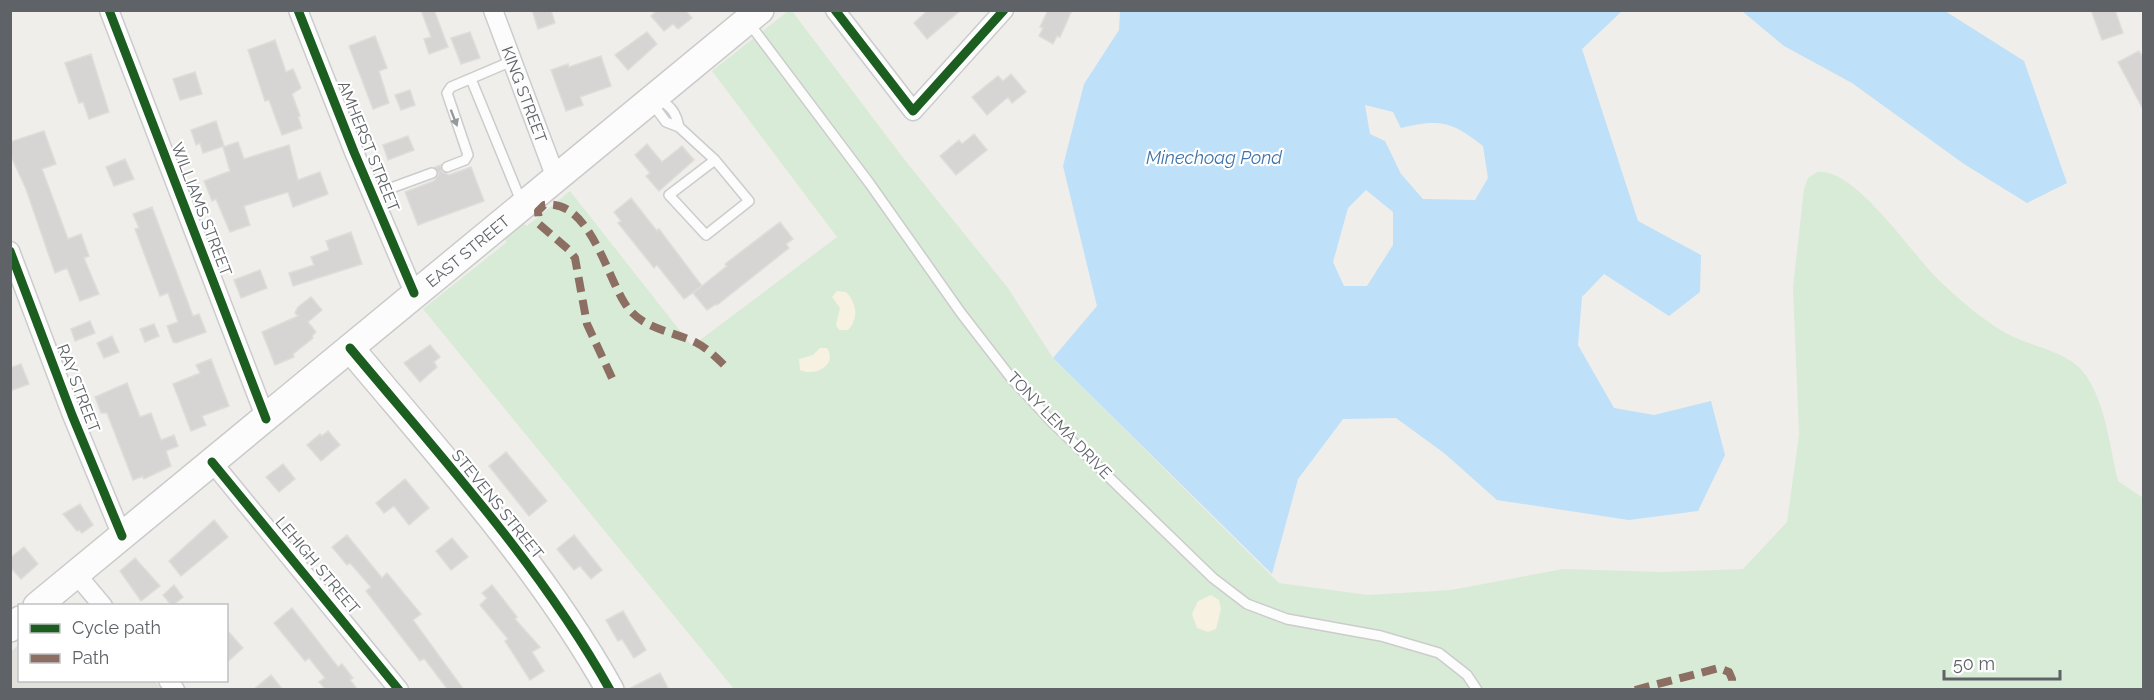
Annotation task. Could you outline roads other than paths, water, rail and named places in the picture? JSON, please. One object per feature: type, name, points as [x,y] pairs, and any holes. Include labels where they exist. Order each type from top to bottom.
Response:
[{"type":"main road","name":"EAST STREET","points":[[39,604],[266,419],[414,293],[754,16]]},
{"type":"main road","name":"STEVENS STREET","points":[[350,348],[531,568],[577,635],[610,690]]},
{"type":"street","name":"WILLIAMS STREET","points":[[109,10],[266,419]]},
{"type":"street","name":"AMHERST STREET","points":[[298,10],[414,293]]},
{"type":"street","name":"KING STREET","points":[[494,10],[556,178]]},
{"type":"street","points":[[836,10],[913,111],[1004,10]]},
{"type":"street","name":"RAY STREET","points":[[10,251],[72,415],[122,536]]},
{"type":"street","name":"LEHIGH STREET","points":[[212,462],[399,690]]},
{"type":"street","points":[[76,574],[101,604]]},
{"type":"lane","name":"TONY LEMA DRIVE","points":[[754,16],[961,313],[1012,379],[1052,422],[1213,578],[1247,604],[1287,619],[1381,636],[1439,653],[1467,675],[1477,690]]},
{"type":"lane","points":[[447,167],[465,160],[468,155],[447,93],[451,87],[512,61]]},
{"type":"lane","points":[[471,79],[523,205]]},
{"type":"lane","points":[[656,98],[667,103],[676,114],[679,127],[715,160],[748,201],[706,235],[669,195],[715,160]]},
{"type":"lane","points":[[372,195],[432,173]]},
{"type":"water","name":"Minechoag Pond","points":[[1120,11],[1622,11],[1582,49],[1638,221],[1701,255],[1700,292],[1669,316],[1604,274],[1582,297],[1578,345],[1614,408],[1654,415],[1711,401],[1725,455],[1698,511],[1629,520],[1497,500],[1444,453],[1396,418],[1343,419],[1298,479],[1272,574],[1053,358],[1097,306],[1063,166],[1084,84],[1119,30]],"holes":[[[1365,105],[1393,112],[1401,128],[1436,123],[1445,124],[1462,131],[1483,146],[1488,178],[1475,200],[1423,199],[1401,174],[1385,141],[1370,134]],[[1366,190],[1393,212],[1393,245],[1367,286],[1344,286],[1333,262],[1348,208]]]},
{"type":"water","points":[[1742,11],[1945,11],[2024,61],[2067,183],[2027,203],[1964,164],[1852,83],[1784,46]]}]
